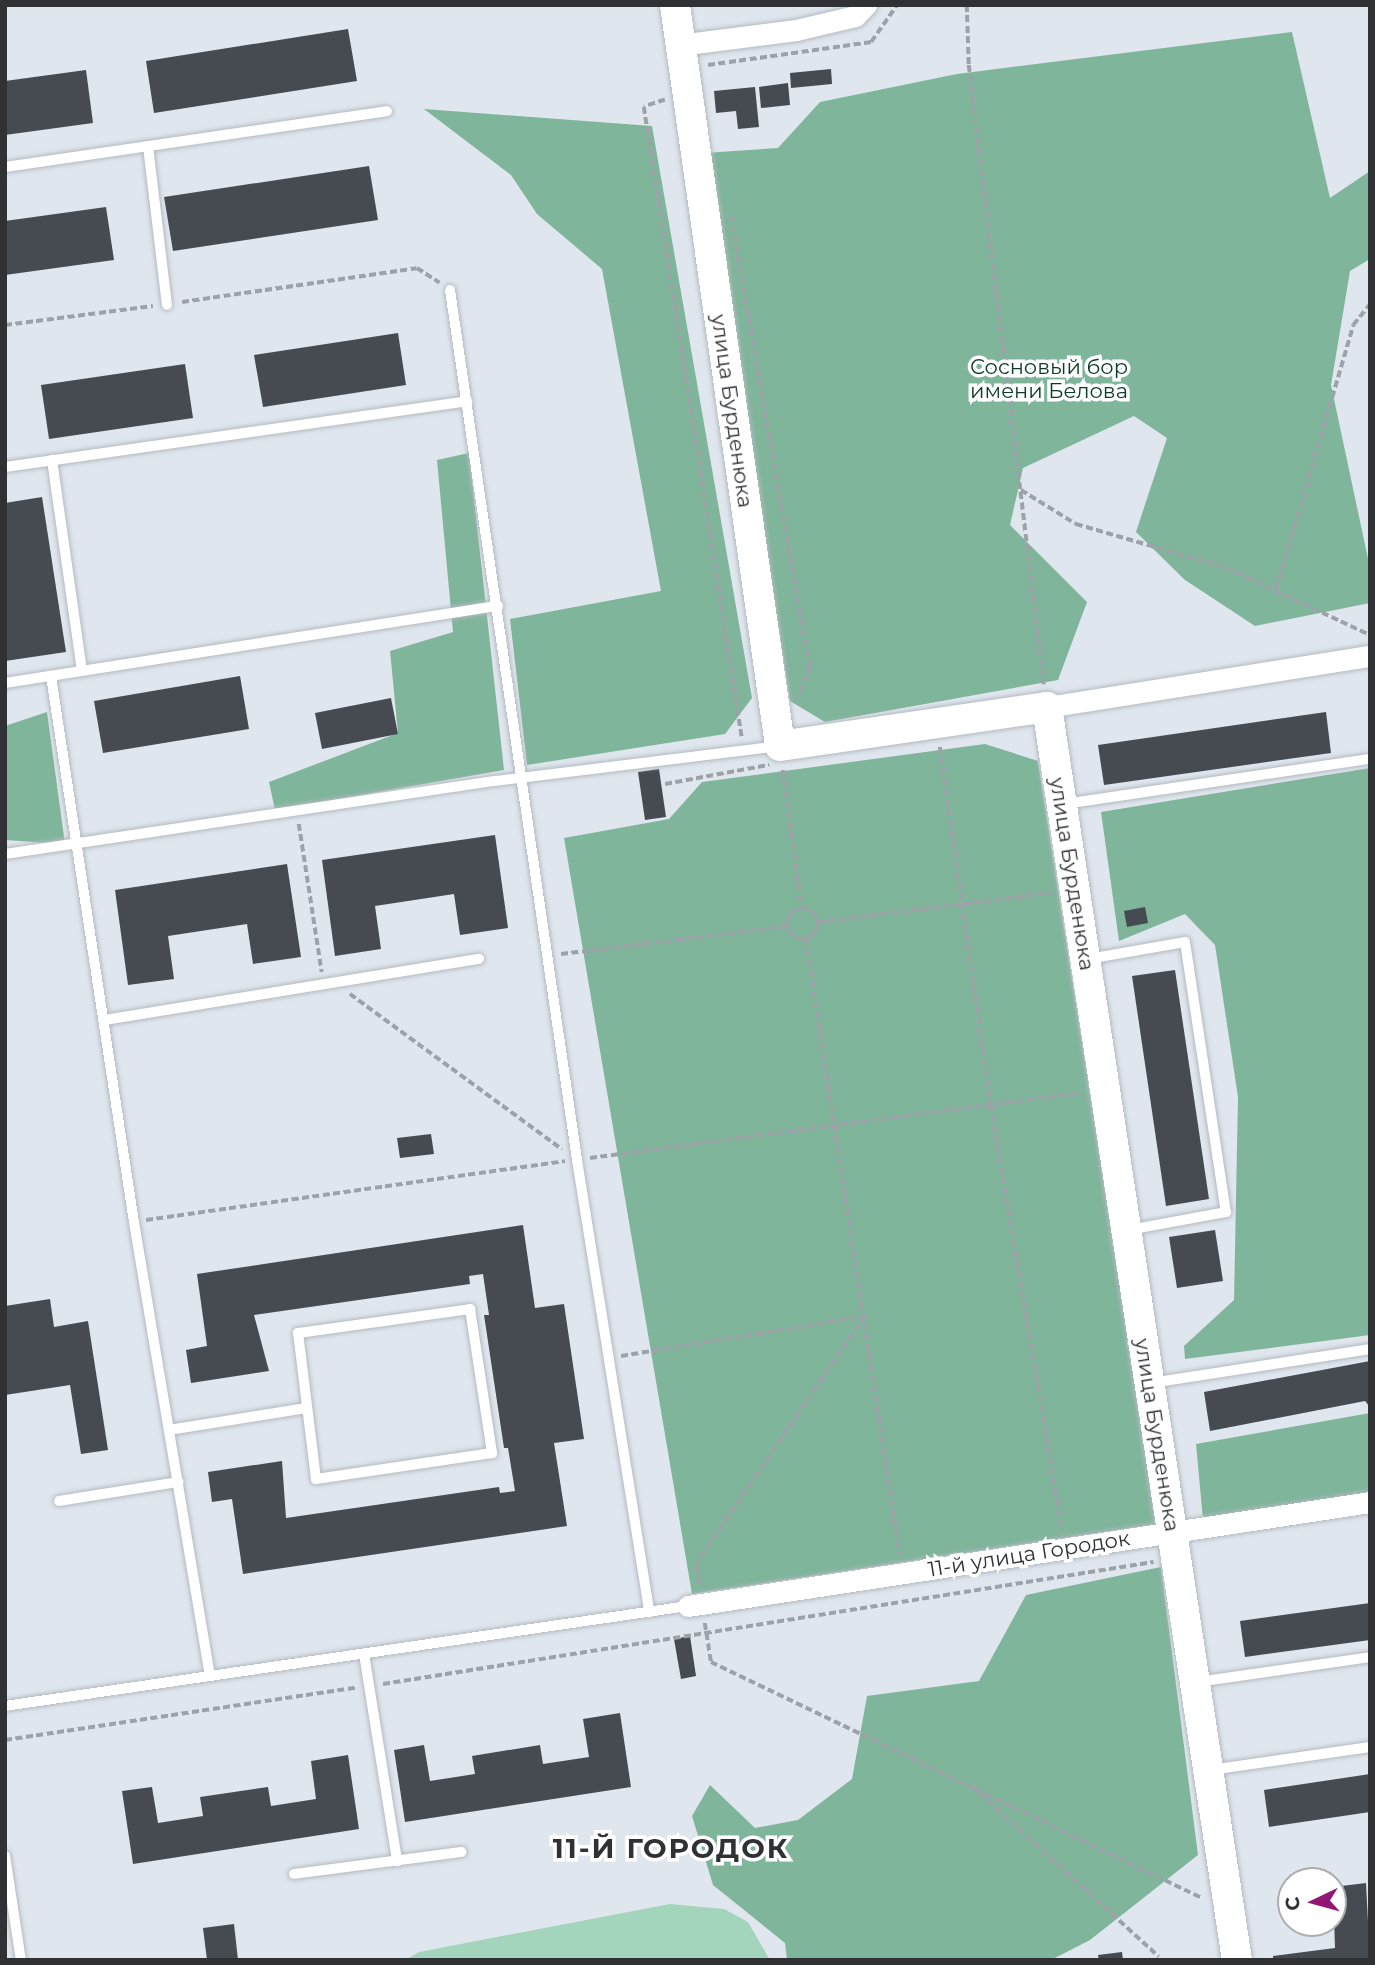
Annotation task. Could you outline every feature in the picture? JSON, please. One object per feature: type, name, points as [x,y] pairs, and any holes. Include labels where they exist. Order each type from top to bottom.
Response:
[{"type":"street","name":"улица Бурденюка","points":[[675,5],[685,93],[780,746]]},
{"type":"street","points":[[679,45],[796,30],[855,16],[866,5]]},
{"type":"street","points":[[780,746],[1370,656]]},
{"type":"street","name":"улица Бурденюка","points":[[1047,707],[1237,1960]]},
{"type":"street","name":"11-й улица Городок","points":[[695,1605],[1065,1550],[1174,1545],[1370,1502]]},
{"type":"lane","points":[[5,167],[387,111]]},
{"type":"lane","points":[[148,146],[167,304]]},
{"type":"lane","points":[[450,290],[524,778],[577,1160],[649,1612]]},
{"type":"lane","points":[[5,467],[467,401]]},
{"type":"lane","points":[[52,460],[82,671]]},
{"type":"lane","points":[[5,683],[498,606]]},
{"type":"lane","points":[[51,676],[106,1020],[134,1222],[210,1676]]},
{"type":"lane","points":[[5,854],[524,778],[780,746]]},
{"type":"lane","points":[[1062,805],[1370,759]]},
{"type":"lane","points":[[1085,960],[1185,942],[1222,1185],[1226,1212],[1126,1230]]},
{"type":"lane","points":[[106,1020],[479,959]]},
{"type":"lane","points":[[470,1309],[492,1453],[316,1479],[306,1408],[298,1333],[470,1309]]},
{"type":"lane","points":[[1149,1383],[1370,1349]]},
{"type":"lane","points":[[169,1430],[306,1408]]},
{"type":"lane","points":[[59,1501],[178,1482]]},
{"type":"lane","points":[[5,1706],[695,1605]]},
{"type":"lane","points":[[364,1654],[397,1861]]},
{"type":"lane","points":[[1195,1682],[1370,1657]]},
{"type":"lane","points":[[1208,1771],[1370,1747]]},
{"type":"lane","points":[[294,1874],[462,1852]]},
{"type":"lane","points":[[5,1856],[21,1960]]},
{"type":"path","points":[[967,5],[969,65],[1047,707]]},
{"type":"path","points":[[685,93],[644,107],[747,770]]},
{"type":"path","points":[[731,214],[810,666],[793,712]]},
{"type":"path","points":[[5,326],[417,268],[450,290]]},
{"type":"path","points":[[1276,590],[1353,324],[1370,304]]},
{"type":"path","points":[[1020,489],[1076,524],[1227,568],[1370,635]]},
{"type":"path","points":[[939,743],[991,1105],[1065,1550]]},
{"type":"path","points":[[780,746],[802,910]]},
{"type":"path","points":[[297,810],[329,984],[577,1160]]},
{"type":"path","points":[[818,922],[1074,890]]},
{"type":"path","points":[[802,910],[814,914],[818,922],[816,933],[806,939],[794,936],[789,926],[793,913],[802,910]]},
{"type":"path","points":[[547,956],[789,926]]},
{"type":"path","points":[[806,939],[902,1574]]},
{"type":"path","points":[[134,1222],[1105,1089]]},
{"type":"path","points":[[607,1358],[864,1316]]},
{"type":"path","points":[[864,1316],[695,1565],[695,1605],[706,1631],[711,1662],[968,1783],[1200,1898]]},
{"type":"path","points":[[5,1740],[655,1643],[706,1631],[1174,1545]]},
{"type":"path","points":[[968,1783],[1159,1957]]},
{"type":"green space","name":"Сосновый бор имени Белова","points":[[1292,32],[1330,198],[1370,171],[1370,259],[1350,271],[1331,385],[1370,568],[1370,603],[1255,626],[1185,580],[1136,532],[1167,438],[1134,416],[1023,468],[1010,525],[1087,602],[1058,680],[825,722],[790,701],[705,153],[778,148],[820,102],[957,74]]},
{"type":"green space","points":[[424,109],[652,126],[752,698],[725,734],[527,765],[510,619],[661,591],[602,269],[537,214],[511,175]]},
{"type":"green space","points":[[469,453],[504,770],[275,810],[269,782],[398,733],[390,651],[453,632],[437,460]]},
{"type":"green space","points":[[47,712],[65,844],[5,840],[5,726]]},
{"type":"green space","points":[[985,744],[1038,761],[1157,1524],[692,1594],[564,838],[669,819],[702,782]]},
{"type":"green space","points":[[1370,768],[1370,1335],[1185,1359],[1184,1346],[1234,1300],[1238,1097],[1215,945],[1185,914],[1119,941],[1101,812]]},
{"type":"green space","points":[[1370,1413],[1370,1493],[1203,1520],[1196,1444]]},
{"type":"green space","points":[[1161,1567],[1198,1855],[1090,1940],[1051,1960],[787,1960],[785,1943],[713,1885],[692,1816],[710,1785],[755,1828],[798,1820],[852,1779],[867,1696],[979,1681],[1026,1595]]},
{"type":"green space","points":[[670,1904],[724,1909],[748,1922],[770,1960],[405,1960],[419,1952]]},
{"type":"building","points":[[348,29],[357,81],[154,113],[146,61]]},
{"type":"building","points":[[831,69],[832,84],[791,88],[790,73]]},
{"type":"building","points":[[86,70],[93,123],[5,135],[5,81]]},
{"type":"building","points":[[788,83],[790,105],[761,108],[759,87]]},
{"type":"building","points":[[755,87],[759,127],[738,129],[736,111],[716,113],[714,91]]},
{"type":"building","points":[[369,166],[378,220],[173,251],[164,197]]},
{"type":"building","points":[[106,207],[114,260],[5,275],[5,221]]},
{"type":"building","points":[[398,333],[406,385],[263,407],[254,355]]},
{"type":"building","points":[[185,364],[193,418],[49,439],[41,385]]},
{"type":"building","points":[[42,497],[66,652],[5,661],[5,503]]},
{"type":"building","points":[[240,676],[249,729],[103,753],[94,701]]},
{"type":"building","points":[[391,698],[398,734],[322,749],[315,713]]},
{"type":"building","points":[[1326,712],[1331,753],[1104,785],[1098,745]]},
{"type":"building","points":[[659,769],[666,817],[645,820],[638,772]]},
{"type":"building","points":[[495,835],[508,928],[460,935],[454,894],[375,906],[381,949],[335,956],[322,860]]},
{"type":"building","points":[[287,864],[301,957],[253,964],[247,924],[168,936],[174,979],[128,985],[115,890]]},
{"type":"building","points":[[1145,907],[1148,923],[1127,927],[1124,911]]},
{"type":"building","points":[[1175,970],[1209,1199],[1166,1206],[1132,976]]},
{"type":"building","points":[[431,1134],[434,1154],[400,1158],[397,1138]]},
{"type":"building","points":[[523,1225],[535,1308],[564,1304],[584,1439],[554,1443],[567,1526],[243,1574],[232,1499],[212,1502],[208,1472],[282,1461],[286,1518],[499,1487],[500,1493],[515,1491],[508,1448],[504,1448],[484,1315],[489,1315],[483,1274],[469,1276],[470,1284],[254,1315],[269,1371],[191,1383],[186,1350],[207,1346],[197,1274]]},
{"type":"building","points":[[1215,1230],[1223,1281],[1177,1288],[1169,1237]]},
{"type":"building","points":[[50,1299],[54,1327],[88,1321],[108,1450],[81,1454],[70,1385],[5,1395],[5,1306]]},
{"type":"building","points":[[1370,1361],[1370,1407],[1365,1401],[1210,1431],[1204,1392]]},
{"type":"building","points":[[1370,1603],[1370,1640],[1245,1657],[1240,1621]]},
{"type":"building","points":[[690,1636],[696,1676],[681,1679],[674,1639]]},
{"type":"building","points":[[620,1713],[631,1787],[405,1822],[394,1750],[424,1745],[430,1781],[475,1774],[472,1756],[540,1745],[543,1764],[589,1757],[583,1719]]},
{"type":"building","points":[[348,1755],[359,1829],[133,1864],[122,1791],[152,1787],[158,1823],[203,1816],[200,1797],[268,1787],[271,1806],[316,1799],[311,1761]]},
{"type":"building","points":[[1370,1774],[1370,1812],[1269,1827],[1264,1790]]},
{"type":"building","points":[[1366,1883],[1370,1960],[1273,1960],[1273,1956],[1335,1948],[1335,1937],[1347,1937],[1347,1885]]},
{"type":"building","points":[[234,1924],[238,1960],[207,1960],[203,1928]]},
{"type":"building","points":[[1122,1952],[1123,1960],[1099,1960],[1098,1955]]},
{"type":"district","name":"11-Й ГОРОДОК","points":[[671,1848]]}]
